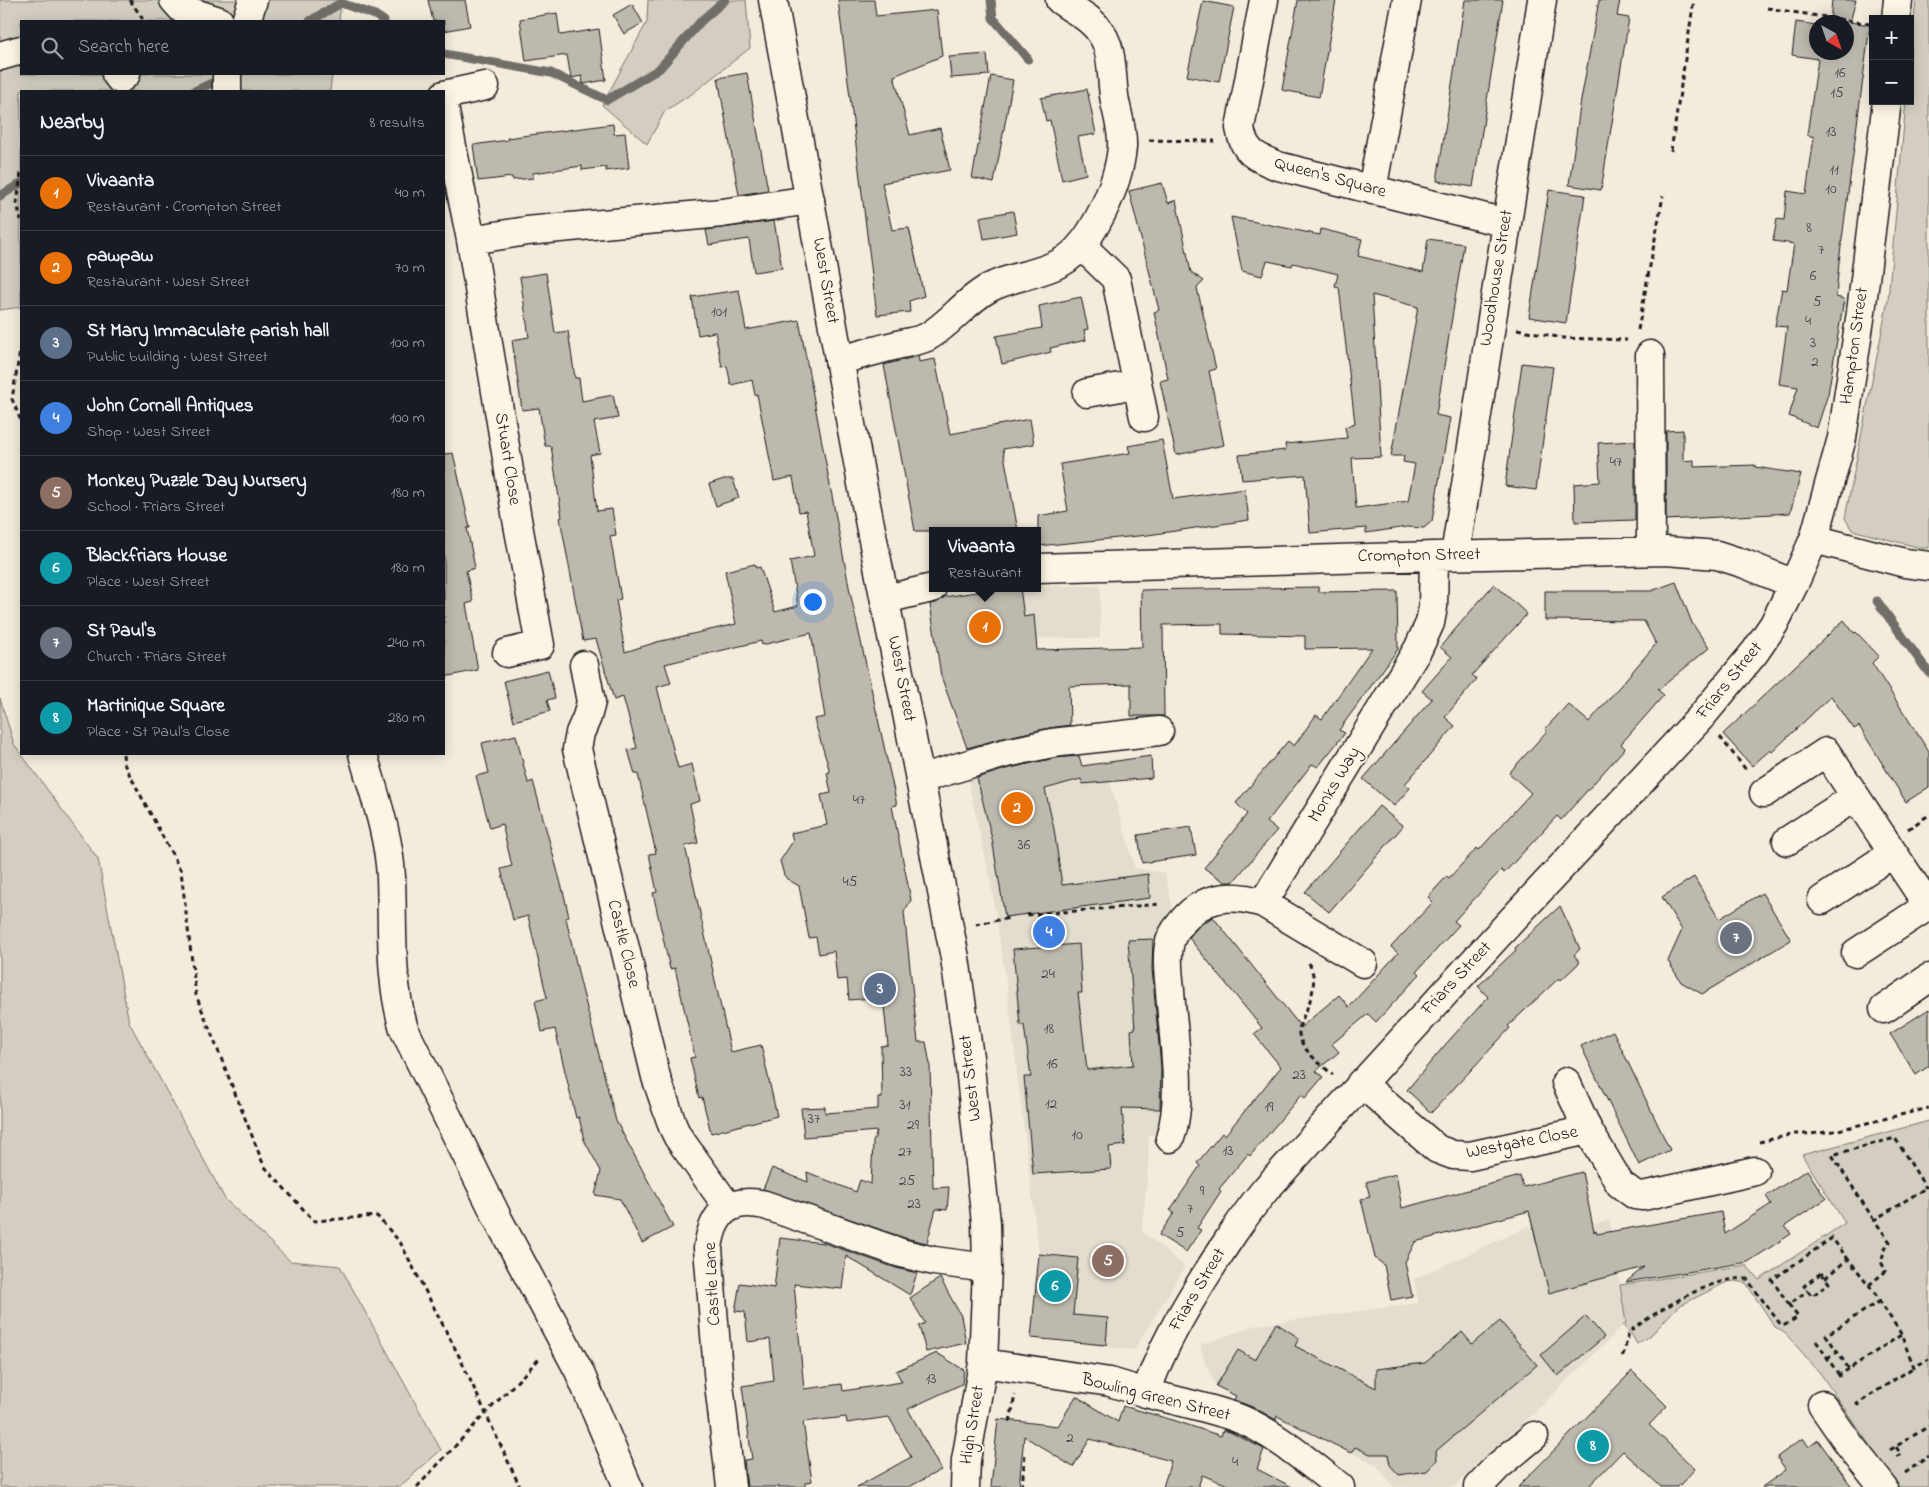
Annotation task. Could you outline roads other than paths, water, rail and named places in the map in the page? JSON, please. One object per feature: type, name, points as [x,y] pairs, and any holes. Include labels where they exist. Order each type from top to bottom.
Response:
[{"type":"street","points":[[174,0],[182,9],[216,20]]},
{"type":"street","points":[[246,20],[253,0]]},
{"type":"street","name":"West Street","points":[[773,0],[839,360],[959,981],[970,1065],[986,1223],[987,1314],[983,1363]]},
{"type":"street","points":[[839,360],[926,338],[943,326],[965,304],[990,287],[1041,272],[1061,263],[1082,246],[1091,234],[1119,169],[1122,145],[1120,125],[1111,82],[1110,50],[1107,40],[1101,31],[1088,19],[1060,0]]},
{"type":"street","name":"Queen's Square","points":[[1264,0],[1240,128],[1242,142],[1250,153],[1278,166],[1506,223]]},
{"type":"street","points":[[1372,190],[1407,0]]},
{"type":"street","name":"Woodhouse Street","points":[[1444,556],[1490,324],[1542,0]]},
{"type":"street","points":[[1896,15],[1898,0]]},
{"type":"street","points":[[0,56],[20,50]]},
{"type":"street","points":[[445,95],[485,86]]},
{"type":"street","name":"Hampton Street","points":[[1794,584],[1814,538],[1842,438],[1861,312],[1887,105]]},
{"type":"street","name":"Stuart Close","points":[[445,112],[471,240],[516,518],[540,645],[507,653]]},
{"type":"street","points":[[471,240],[527,231],[722,213],[810,200]]},
{"type":"street","points":[[1082,246],[1116,279],[1144,417]]},
{"type":"street","points":[[1644,347],[1651,551]]},
{"type":"street","points":[[1087,393],[1137,384]]},
{"type":"street","points":[[1814,538],[1905,563],[1929,566]]},
{"type":"street","name":"Crompton Street","points":[[1041,568],[1651,551],[1717,555],[1794,584]]},
{"type":"street","name":"Monks Way","points":[[1263,903],[1418,649],[1430,623],[1444,556]]},
{"type":"street","name":"Friars Street","points":[[1146,1393],[1154,1370],[1176,1323],[1239,1223],[1265,1190],[1701,717],[1755,652],[1774,624],[1794,584]]},
{"type":"street","points":[[886,599],[929,589]]},
{"type":"street","name":"Castle Close","points":[[584,665],[590,702],[587,717],[580,733],[577,750],[656,1078],[678,1137],[728,1207]]},
{"type":"street","points":[[920,779],[1002,754],[1052,743],[1159,731]]},
{"type":"street","points":[[1764,793],[1826,752],[1929,907],[1856,953]]},
{"type":"street","points":[[363,755],[386,840],[391,876],[392,966],[397,1007],[404,1029],[499,1221],[579,1371],[628,1487]]},
{"type":"street","points":[[1787,841],[1855,796]]},
{"type":"street","points":[[1822,900],[1893,854]]},
{"type":"street","points":[[1170,1138],[1175,1122],[1177,1094],[1168,949],[1170,939],[1189,913],[1209,900],[1220,898],[1241,898],[1263,903],[1363,963]]},
{"type":"street","points":[[1884,1008],[1929,978]]},
{"type":"street","name":"Westgate Close","points":[[1566,1082],[1588,1130],[1608,1165],[1620,1184],[1635,1195],[1643,1196],[1755,1171]]},
{"type":"street","name":"Westgate Close","points":[[1357,1088],[1437,1149],[1453,1155],[1470,1156],[1588,1130]]},
{"type":"street","points":[[728,1207],[739,1202],[765,1205],[901,1254],[934,1261],[987,1268]]},
{"type":"street","name":"Castle Lane","points":[[728,1207],[720,1214],[714,1225],[708,1248],[719,1384],[731,1487]]},
{"type":"street","name":"Bowling Green Street","points":[[983,1363],[1110,1382],[1208,1408],[1242,1420],[1297,1453],[1340,1487]]},
{"type":"street","name":"High Street","points":[[965,1487],[966,1460],[983,1363]]},
{"type":"street","points":[[1822,1405],[1849,1444],[1891,1482]]},
{"type":"street","points":[[1478,1487],[1498,1466],[1534,1436]]},
{"type":"waterway","points":[[445,54],[551,73],[607,100],[659,69],[702,20],[725,0]]},
{"type":"waterway","points":[[991,0],[993,18],[1028,59]]},
{"type":"waterway","points":[[312,20],[341,3],[375,15],[382,20]]},
{"type":"waterway","points":[[196,90],[223,78]]},
{"type":"waterway","points":[[0,196],[20,184]]},
{"type":"waterway","points":[[1877,601],[1929,673]]},
{"type":"place","name":"Vivaanta","points":[[985,627]]},
{"type":"place","name":"pawpaw","points":[[1017,808]]},
{"type":"place","name":"John Cornall Antiques","points":[[1049,932]]},
{"type":"place","name":"St Paul's","points":[[1736,938]]},
{"type":"place","name":"St Mary Immaculate parish hall","points":[[880,989]]},
{"type":"place","name":"Monkey Puzzle Day Nursery","points":[[1108,1261]]},
{"type":"place","name":"Blackfriars House","points":[[1055,1286]]},
{"type":"place","name":"Martinique Square","points":[[1593,1446]]}]
